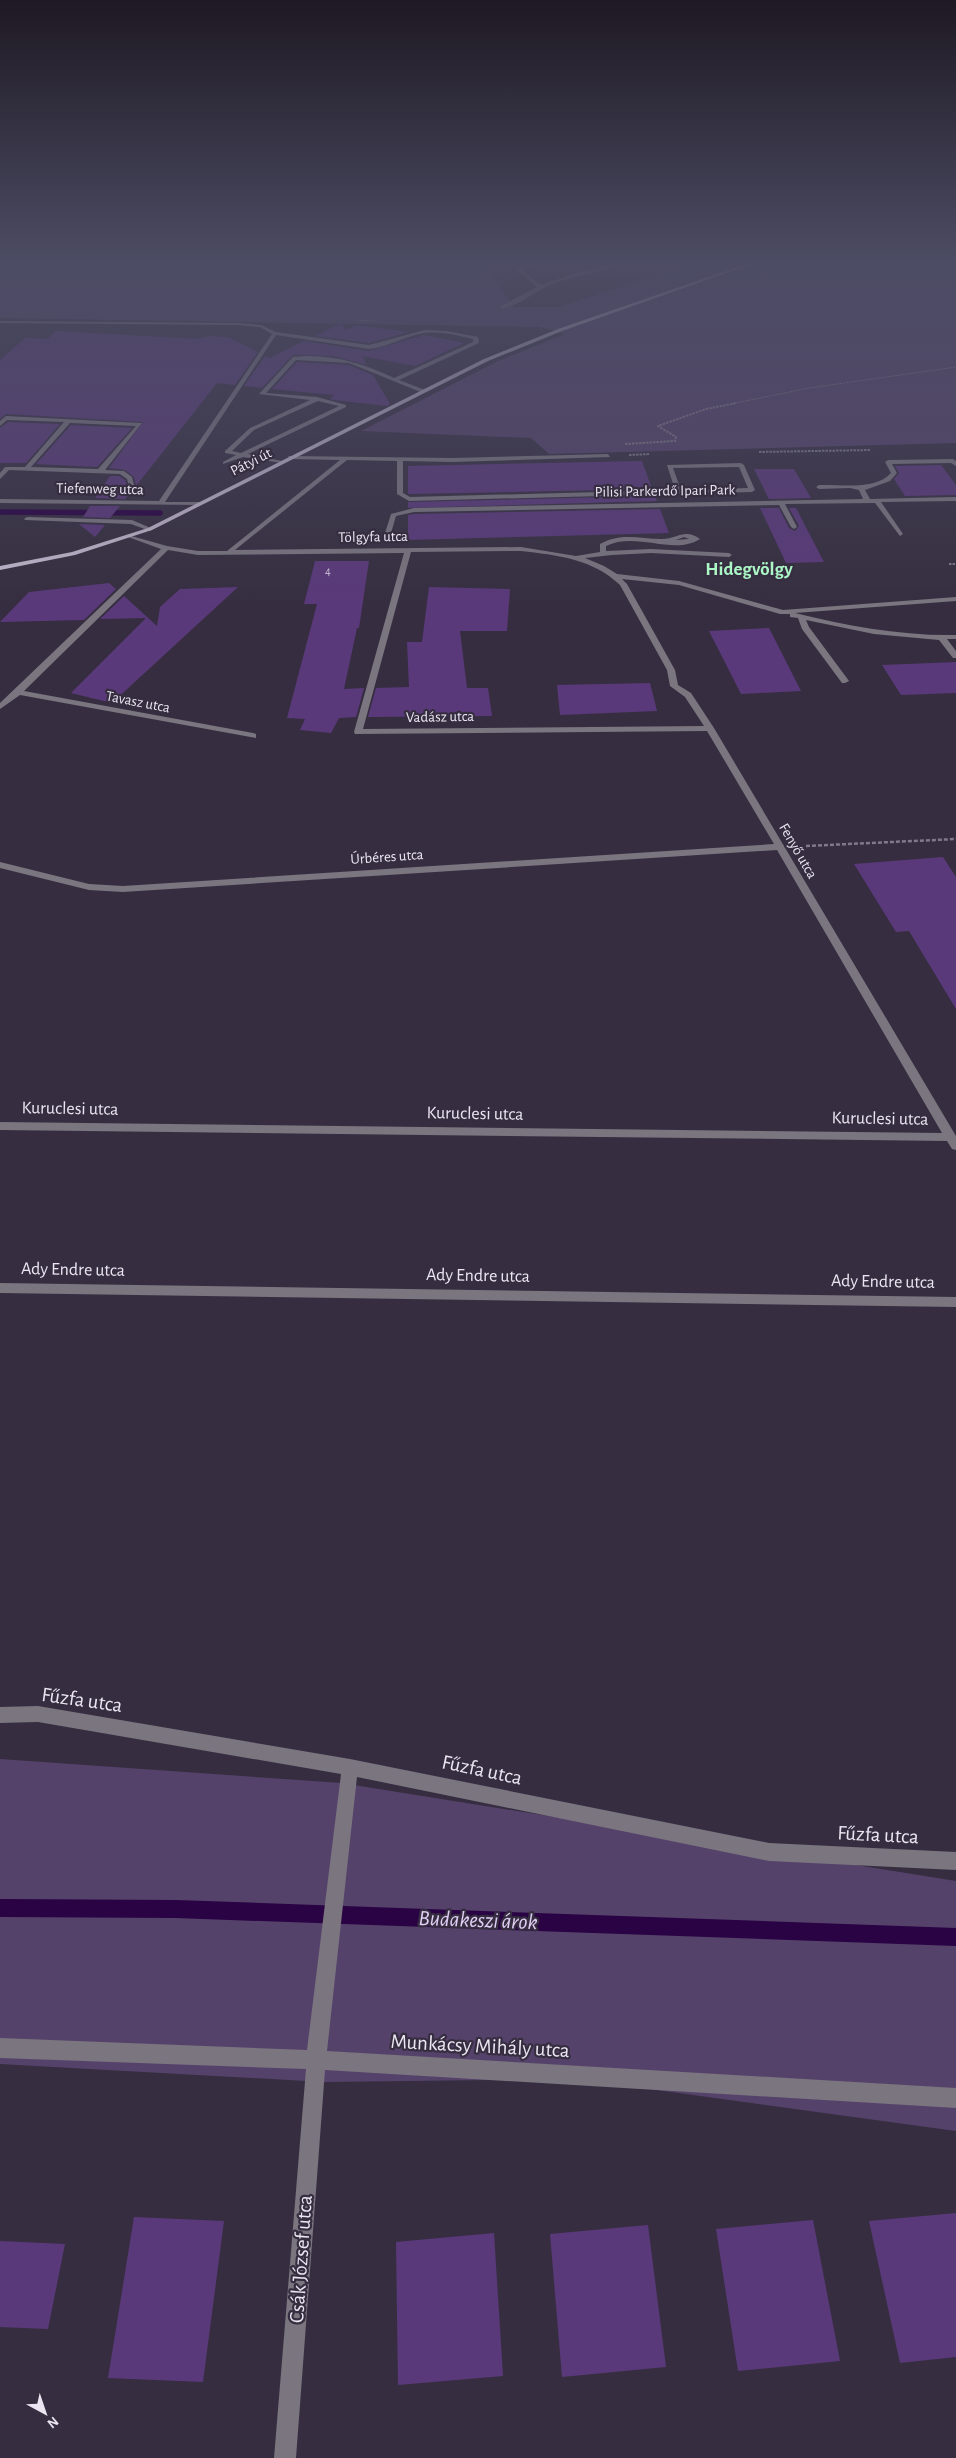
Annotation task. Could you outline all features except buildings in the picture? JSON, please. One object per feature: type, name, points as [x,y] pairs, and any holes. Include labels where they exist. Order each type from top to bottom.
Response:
[{"type":"main road","name":"Pátyi út","points":[[0,568],[73,554],[150,529],[449,378]]},
{"type":"street","points":[[161,503],[245,378]]},
{"type":"street","points":[[225,463],[344,406],[317,399],[262,394],[277,378]]},
{"type":"street","points":[[389,378],[401,385],[423,390]]},
{"type":"street","points":[[394,380],[399,378]]},
{"type":"street","points":[[280,462],[227,452],[252,429],[317,399]]},
{"type":"street","points":[[0,424],[6,418],[140,424],[100,471]]},
{"type":"street","points":[[26,468],[68,421]]},
{"type":"street","points":[[290,457],[400,460],[608,456]]},
{"type":"street","points":[[228,553],[344,459]]},
{"type":"street","points":[[400,460],[400,494],[409,499],[725,491],[752,490],[741,465],[669,466],[678,492]]},
{"type":"street","points":[[819,486],[850,486],[861,489],[888,480],[894,473],[888,462],[953,461],[956,464]]},
{"type":"street","points":[[0,477],[4,468],[122,472],[130,478],[131,485]]},
{"type":"street","points":[[861,489],[868,500]]},
{"type":"street","name":"Pilisi Parkerdő Ipari Park","points":[[388,533],[393,515],[414,510],[956,499]]},
{"type":"street","name":"Tiefenweg utca","points":[[0,500],[200,504]]},
{"type":"street","points":[[876,500],[900,534]]},
{"type":"street","points":[[60,520],[74,501]]},
{"type":"street","points":[[781,502],[794,527]]},
{"type":"street","points":[[27,518],[132,522],[150,529]]},
{"type":"street","name":"Tölgyfa utca","points":[[130,536],[166,548],[198,553],[521,549],[574,558],[615,576]]},
{"type":"street","points":[[603,552],[602,545],[609,540],[622,538],[664,542]]},
{"type":"street","points":[[0,707],[18,692],[166,548]]},
{"type":"street","name":"Vadász utca","points":[[408,550],[358,732],[710,728]]},
{"type":"street","points":[[574,558],[603,552],[729,555]]},
{"type":"street","points":[[615,576],[679,583],[800,617],[832,624],[895,634],[941,638],[956,637]]},
{"type":"street","name":"Fenyő utca","points":[[615,576],[623,584],[671,670],[674,686],[688,695],[710,728],[778,847],[953,1141]]},
{"type":"street","points":[[783,612],[956,599]]},
{"type":"street","points":[[800,617],[845,681]]},
{"type":"street","points":[[941,638],[956,656]]},
{"type":"street","name":"Tavasz utca","points":[[18,692],[253,736]]},
{"type":"street","name":"Úrbéres utca","points":[[0,865],[88,887],[123,889],[778,847]]},
{"type":"street","name":"Kuruclesi utca","points":[[0,1126],[953,1141]]},
{"type":"street","name":"Ady Endre utca","points":[[0,1288],[956,1302]]},
{"type":"street","name":"Fűzfa utca","points":[[0,1715],[38,1714],[350,1766],[769,1852],[956,1861]]},
{"type":"street","name":"Csák József utca","points":[[286,2458],[316,2060],[350,1766]]},
{"type":"street","name":"Munkácsy Mihály utca","points":[[0,2048],[316,2060],[956,2098]]},
{"type":"path","points":[[652,454],[608,456],[606,448],[675,441],[676,437],[658,426],[706,409],[834,384],[879,378]]},
{"type":"path","points":[[750,452],[878,450]]},
{"type":"path","points":[[949,564],[956,564]]},
{"type":"path","points":[[778,847],[956,839]]},
{"type":"shaded area","points":[[465,378],[956,378],[956,443],[549,454],[531,438],[361,431]]},
{"type":"shaded area","points":[[0,1759],[341,1783],[956,1881],[956,2131],[577,2079],[324,2082],[0,2064]]},
{"type":"waterway","points":[[0,512],[160,513]]},
{"type":"waterway","name":"Budakeszi árok","points":[[0,1908],[176,1909],[956,1937]]},
{"type":"district","name":"Hidegvölgy","points":[[749,569]]}]
